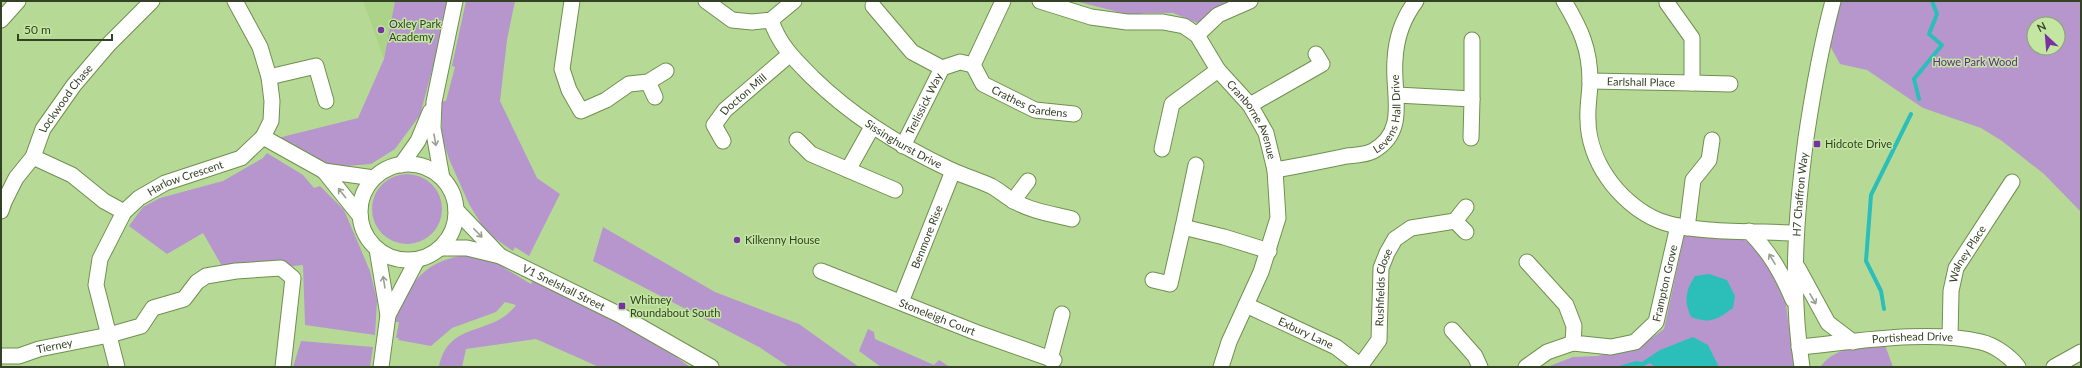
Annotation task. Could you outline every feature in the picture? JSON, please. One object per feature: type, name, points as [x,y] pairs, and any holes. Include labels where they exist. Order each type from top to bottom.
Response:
[{"type":"street","points":[[1,20],[18,1]]},
{"type":"street","name":"Lockwood Chase","points":[[1,212],[4,202],[16,178],[33,157],[43,129],[74,85],[110,44],[152,1]]},
{"type":"street","name":"Harlow Crescent","points":[[117,367],[96,285],[100,259],[124,212],[139,198],[165,183],[241,158],[263,137],[271,121],[272,101],[269,77],[260,47],[235,1]]},
{"type":"street","points":[[442,178],[433,128],[434,102],[455,1]]},
{"type":"street","points":[[572,1],[562,69],[568,90],[581,111],[606,100],[629,84],[648,82],[666,70]]},
{"type":"street","points":[[706,1],[732,20],[752,22],[771,20],[794,1]]},
{"type":"street","points":[[973,65],[1003,1]]},
{"type":"street","name":"Cranborne Avenue","points":[[1040,1],[1091,17],[1127,22],[1163,22],[1184,26],[1197,35],[1218,70],[1250,105],[1266,133],[1275,170],[1278,218],[1269,251],[1229,342],[1221,367]]},
{"type":"street","points":[[1197,35],[1218,15],[1250,1]]},
{"type":"street","name":"Levens Hall Drive","points":[[1275,170],[1372,152],[1388,141],[1395,127],[1397,95],[1394,61],[1398,35],[1416,1]]},
{"type":"street","points":[[1564,1],[1582,32],[1588,57],[1590,81],[1588,121],[1592,144],[1600,167],[1615,188],[1636,207],[1659,221],[1682,227],[1796,233]]},
{"type":"street","name":"H7 Chaffron Way","points":[[1802,367],[1796,306],[1796,233],[1801,177],[1815,79],[1833,1]]},
{"type":"street","points":[[1667,3],[1692,38],[1692,83]]},
{"type":"street","points":[[873,6],[912,52],[942,68]]},
{"type":"street","name":"Sissinghurst Drive","points":[[771,20],[776,36],[789,55],[833,97],[872,127],[903,146],[953,171],[991,186],[1013,201],[1028,208],[1072,219]]},
{"type":"street","points":[[1471,138],[1472,40]]},
{"type":"street","points":[[1250,105],[1322,64],[1316,54]]},
{"type":"street","name":"Docton Mill","points":[[723,141],[714,125],[725,110],[789,55]]},
{"type":"street","name":"Trelissick Way","points":[[903,146],[942,68],[960,62],[973,65]]},
{"type":"street","name":"Crathes Gardens","points":[[973,65],[983,84],[1035,110],[1074,114]]},
{"type":"street","points":[[269,77],[316,66],[326,101]]},
{"type":"street","points":[[1162,149],[1172,104],[1218,70]]},
{"type":"street","name":"Earlshall Place","points":[[1590,81],[1730,84]]},
{"type":"street","points":[[648,82],[655,97]]},
{"type":"street","points":[[1397,95],[1472,99]]},
{"type":"street","points":[[401,165],[418,141],[434,102]]},
{"type":"street","points":[[848,170],[872,127]]},
{"type":"street","points":[[263,137],[324,171],[374,178]]},
{"type":"street","points":[[797,140],[811,154],[895,190]]},
{"type":"street","name":"Frampton Grove","points":[[1526,367],[1547,352],[1573,343],[1611,346],[1635,342],[1656,322],[1682,227],[1693,180],[1709,160],[1712,140]]},
{"type":"street","points":[[33,157],[72,175],[104,200],[124,212]]},
{"type":"street","points":[[401,165],[416,165],[430,170],[442,178],[449,187],[454,198],[456,210],[455,224],[449,237],[440,248],[430,255],[417,260],[396,258],[377,249],[368,240],[362,229],[360,216],[361,202],[366,190],[374,178],[386,170],[401,165]]},
{"type":"street","points":[[1153,280],[1170,284],[1184,227],[1196,165]]},
{"type":"street","points":[[324,171],[360,216]]},
{"type":"street","name":"Benmore Rise","points":[[901,302],[953,171]]},
{"type":"street","points":[[1013,201],[1028,181]]},
{"type":"street","name":"Walney Place","points":[[1950,337],[1952,291],[1956,268],[2012,182]]},
{"type":"street","points":[[1466,207],[1455,221],[1466,232]]},
{"type":"street","name":"V1 Snelshall Street","points":[[456,210],[500,256]]},
{"type":"street","name":"Rushfields Close","points":[[1361,366],[1379,340],[1381,268],[1395,239],[1411,228],[1455,221]]},
{"type":"street","points":[[1184,227],[1224,237],[1269,251]]},
{"type":"street","points":[[1749,231],[1766,249],[1782,275],[1796,306]]},
{"type":"street","name":"V1 Snelshall Street","points":[[440,248],[467,248],[500,256],[620,315],[711,367]]},
{"type":"street","points":[[377,249],[388,319],[382,365]]},
{"type":"street","points":[[388,319],[417,260]]},
{"type":"street","points":[[1527,262],[1566,305],[1574,326],[1573,343]]},
{"type":"street","points":[[1796,264],[1828,323],[1853,342]]},
{"type":"street","name":"Tierney","points":[[1,356],[19,356],[39,349],[109,335],[141,326],[153,308],[184,299],[197,282],[206,276],[236,271],[281,268],[293,278],[283,367]]},
{"type":"street","name":"Stoneleigh Court","points":[[821,272],[1052,359],[1062,314]]},
{"type":"street","name":"Exbury Lane","points":[[1246,305],[1336,347],[1361,366]]},
{"type":"street","points":[[1452,330],[1475,356],[1480,367]]},
{"type":"street","name":"Portishead Drive","points":[[1799,348],[1853,342],[1950,337],[1982,342],[2011,358],[2018,367]]},
{"type":"street","points":[[2054,367],[2081,352]]},
{"type":"shaded area","name":"Oxley Park Academy","points":[[363,1],[395,1],[384,59]]},
{"type":"green space","points":[[395,1],[449,1],[447,15],[420,115],[395,149],[371,164],[334,167],[311,158],[278,138],[358,118],[384,59]]},
{"type":"green space","points":[[466,1],[515,1],[507,40],[500,101],[537,178],[560,194],[529,256],[515,247],[513,251],[486,232],[469,204],[449,159],[442,137],[442,101],[446,101],[455,67],[452,66]]},
{"type":"green space","points":[[1075,1],[1230,1],[1200,24],[1173,13],[1143,13],[1134,16]]},
{"type":"green space","name":"Howe Park Wood","points":[[1833,1],[2081,1],[2081,212],[2044,174],[2002,141],[1981,128],[1923,108],[1867,70],[1840,64],[1824,35]]},
{"type":"green space","points":[[267,153],[303,175],[314,188],[320,186],[344,210],[370,271],[377,300],[375,335],[305,325],[303,265],[226,273],[203,233],[167,254],[129,226],[143,207],[160,198],[223,181],[263,158]]},
{"type":"green space","points":[[407,174],[420,177],[432,184],[439,196],[442,209],[439,222],[432,234],[420,241],[407,244],[394,241],[382,234],[375,222],[372,209],[375,196],[382,184],[394,177]]},
{"type":"green space","points":[[603,227],[715,292],[799,324],[859,367],[789,367],[759,347],[593,261]]},
{"type":"green space","points":[[1685,232],[1730,235],[1757,245],[1785,297],[1794,367],[1547,367],[1573,357],[1597,356],[1639,347],[1664,329]]},
{"type":"green space","points":[[466,255],[506,264],[504,268],[531,284],[534,278],[656,342],[690,367],[599,367],[536,339],[466,349],[462,367],[439,367],[444,352],[451,342],[472,330],[495,322],[506,315],[516,305],[505,302],[496,312],[452,328],[431,346],[398,340],[399,338],[396,338],[399,322],[395,322],[400,308],[412,285],[420,276],[439,263],[451,258]]},
{"type":"green space","points":[[868,329],[874,332],[875,339],[934,365],[939,360],[950,367],[881,367],[859,351]]},
{"type":"green space","points":[[301,341],[373,347],[370,367],[293,367]]},
{"type":"green space","points":[[1885,345],[1893,367],[1820,367],[1827,360],[1841,351],[1857,347]]},
{"type":"water","points":[[1709,274],[1727,280],[1735,296],[1733,308],[1713,320],[1703,320],[1691,317],[1687,306],[1687,291],[1689,286],[1695,276]]},
{"type":"water","points":[[1693,337],[1708,345],[1719,367],[1655,367],[1650,363],[1642,367],[1616,367],[1636,361],[1642,362],[1660,350]]},
{"type":"waterway","points":[[1919,99],[1914,79],[1942,45],[1929,34],[1937,14],[1932,1]]},
{"type":"waterway","points":[[1884,309],[1881,291],[1866,261],[1871,195],[1911,114]]},
{"type":"place","name":"Oxley Park Academy","points":[[381,30]]},
{"type":"place","name":"Hidcote Drive","points":[[1817,144]]},
{"type":"place","name":"Kilkenny House","points":[[737,240]]},
{"type":"place","name":"Whitney Roundabout South","points":[[622,306]]}]
